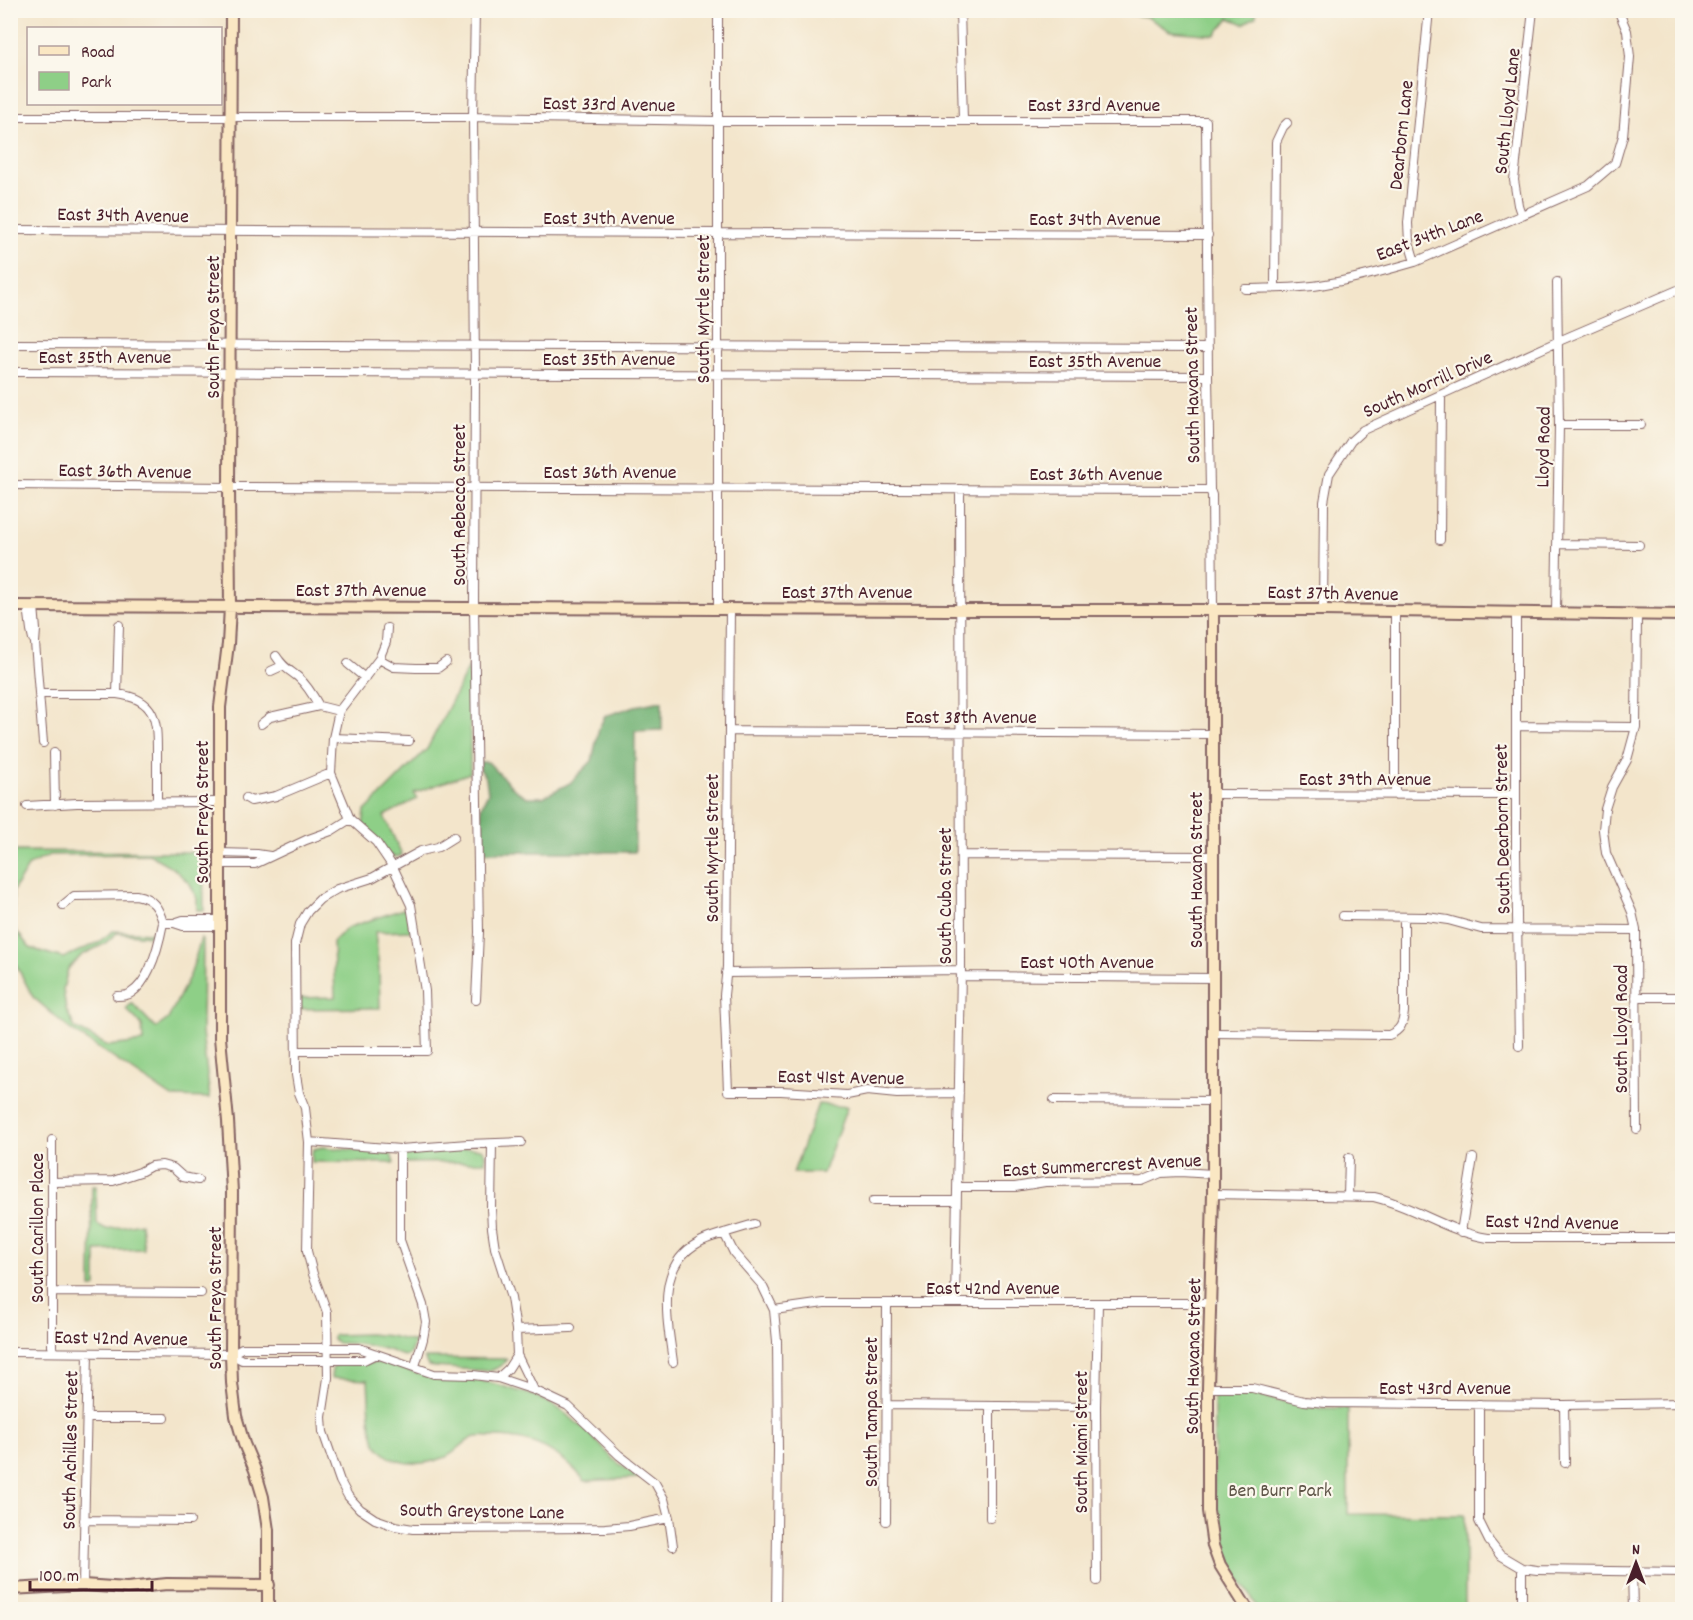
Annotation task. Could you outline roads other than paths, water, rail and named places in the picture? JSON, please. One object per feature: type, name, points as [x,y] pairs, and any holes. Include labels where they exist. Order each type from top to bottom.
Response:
[{"type":"street","name":"South Freya Street","points":[[231,10],[230,607],[220,707],[220,1038],[232,1192],[231,1354],[236,1416],[263,1497],[268,1530],[268,1610]]},
{"type":"street","name":"South Rebecca Street","points":[[474,10],[474,607],[479,921],[476,1000]]},
{"type":"street","name":"South Myrtle Street","points":[[717,608],[718,10]]},
{"type":"street","points":[[960,10],[963,120]]},
{"type":"street","name":"Dearborn Lane","points":[[1415,262],[1409,242],[1408,223],[1429,10]]},
{"type":"street","name":"South Lloyd Lane","points":[[1521,214],[1514,180],[1533,10]]},
{"type":"street","name":"East 34th Lane","points":[[1245,289],[1318,285],[1415,262],[1588,186],[1614,163],[1623,136],[1630,57],[1627,31],[1618,10]]},
{"type":"street","name":"East 33rd Avenue","points":[[10,117],[1206,121]]},
{"type":"street","name":"South Havana Street","points":[[1206,121],[1214,734],[1214,1101],[1208,1511],[1210,1533],[1220,1565],[1248,1610]]},
{"type":"street","points":[[1275,288],[1276,142],[1287,123]]},
{"type":"street","name":"East 34th Avenue","points":[[10,230],[1208,235]]},
{"type":"street","name":"Lloyd Road","points":[[1556,613],[1559,425],[1557,282]]},
{"type":"street","name":"South Morrill Drive","points":[[1323,610],[1324,502],[1329,474],[1346,447],[1363,430],[1680,289]]},
{"type":"street","name":"East 35th Avenue","points":[[10,344],[1208,348]]},
{"type":"street","name":"East 35th Avenue","points":[[10,372],[1208,376]]},
{"type":"street","points":[[1440,540],[1441,396]]},
{"type":"street","points":[[1559,425],[1641,425]]},
{"type":"street","name":"East 36th Avenue","points":[[10,485],[1210,490]]},
{"type":"street","name":"South Cuba Street","points":[[955,1303],[955,1201],[961,973],[960,489]]},
{"type":"street","points":[[1557,544],[1639,545]]},
{"type":"street","name":"East 37th Avenue","points":[[10,606],[1213,609],[1683,615]]},
{"type":"street","points":[[31,606],[31,630],[35,643],[43,743]]},
{"type":"street","name":"South Myrtle Street","points":[[726,1087],[724,995],[730,609]]},
{"type":"street","points":[[1395,611],[1395,794]]},
{"type":"street","name":"South Dearborn Street","points":[[1516,613],[1519,1046]]},
{"type":"street","name":"South Lloyd Road","points":[[1637,614],[1636,726],[1627,760],[1612,787],[1605,809],[1604,830],[1606,853],[1632,912],[1636,930],[1637,1129]]},
{"type":"street","points":[[117,694],[119,625]]},
{"type":"street","points":[[297,1051],[427,1051],[426,1000],[411,905],[393,867],[376,842],[350,819],[331,773],[333,738],[339,711],[379,659],[386,642],[387,628]]},
{"type":"street","points":[[276,656],[282,666],[298,677],[319,706]]},
{"type":"street","points":[[379,659],[394,667],[438,668],[446,662]]},
{"type":"street","points":[[348,664],[365,678]]},
{"type":"street","points":[[271,671],[282,666]]},
{"type":"street","points":[[40,694],[117,694],[127,695],[144,704],[157,726],[157,802]]},
{"type":"street","points":[[261,724],[270,717],[319,706],[339,711]]},
{"type":"street","points":[[1516,726],[1636,726]]},
{"type":"street","name":"East 38th Avenue","points":[[729,731],[1214,734]]},
{"type":"street","points":[[333,738],[409,741]]},
{"type":"street","points":[[54,753],[55,805]]},
{"type":"street","points":[[247,802],[276,796],[331,773]]},
{"type":"street","name":"East 39th Avenue","points":[[1214,794],[1516,795]]},
{"type":"street","points":[[27,806],[76,803],[219,802]]},
{"type":"street","points":[[219,859],[257,854],[271,856],[331,831],[350,819]]},
{"type":"street","name":"South Greystone Lane","points":[[454,837],[438,847],[421,851],[372,878],[337,889],[320,899],[308,911],[300,924],[295,944],[296,1076],[305,1108],[309,1142],[307,1251],[327,1312],[328,1378],[322,1417],[323,1432],[340,1481],[348,1496],[360,1509],[375,1519],[394,1526],[413,1529],[605,1528],[669,1518]]},
{"type":"street","points":[[961,855],[1213,856]]},
{"type":"street","points":[[63,905],[74,896],[136,895],[152,900],[161,913],[163,923],[156,952],[139,986],[132,993],[117,996]]},
{"type":"street","points":[[1343,916],[1427,916],[1481,929],[1636,930]]},
{"type":"street","points":[[1214,1033],[1389,1035],[1397,1032],[1403,1025],[1404,1011],[1404,916]]},
{"type":"street","points":[[163,923],[183,920],[219,923]]},
{"type":"street","name":"East 40th Avenue","points":[[726,974],[961,973],[1213,978]]},
{"type":"street","points":[[1636,997],[1683,997]]},
{"type":"street","name":"East 41st Avenue","points":[[726,1087],[728,1091],[735,1092],[781,1091],[847,1095],[867,1091],[897,1094],[959,1093]]},
{"type":"street","points":[[1054,1100],[1214,1101]]},
{"type":"street","name":"South Carillon Place","points":[[52,1140],[52,1346],[54,1352]]},
{"type":"street","points":[[309,1142],[400,1149],[521,1142]]},
{"type":"street","points":[[492,1144],[492,1228],[495,1248],[511,1298],[517,1355],[534,1390]]},
{"type":"street","points":[[400,1149],[400,1240],[423,1305],[426,1322],[415,1366]]},
{"type":"street","points":[[1348,1196],[1349,1158]]},
{"type":"street","points":[[1461,1232],[1473,1158]]},
{"type":"street","points":[[52,1182],[113,1181],[151,1166],[162,1165],[173,1168],[183,1177],[198,1180]]},
{"type":"street","name":"East Summercrest Avenue","points":[[957,1187],[1016,1187],[1045,1182],[1142,1181],[1161,1173],[1179,1172],[1213,1174]]},
{"type":"street","name":"East 42nd Avenue","points":[[1213,1194],[1374,1197],[1394,1201],[1461,1232],[1488,1238],[1683,1239]]},
{"type":"street","points":[[873,1201],[955,1201]]},
{"type":"street","points":[[673,1362],[666,1293],[672,1269],[684,1254],[698,1243],[754,1224]]},
{"type":"street","points":[[724,1233],[734,1253],[762,1286],[774,1310],[777,1341],[776,1610]]},
{"type":"street","points":[[53,1292],[201,1293]]},
{"type":"street","name":"East 42nd Avenue","points":[[774,1310],[824,1303],[1212,1303]]},
{"type":"street","name":"South Tampa Street","points":[[886,1521],[887,1303]]},
{"type":"street","name":"South Miami Street","points":[[1097,1581],[1098,1303]]},
{"type":"street","points":[[516,1330],[571,1328]]},
{"type":"street","points":[[231,1354],[242,1348],[359,1348],[434,1374],[498,1378],[534,1390],[568,1406],[619,1455],[655,1484],[664,1499],[673,1546]]},
{"type":"street","name":"East 42nd Avenue","points":[[10,1352],[231,1354]]},
{"type":"street","name":"South Achilles Street","points":[[82,1585],[88,1353]]},
{"type":"street","points":[[231,1354],[242,1360],[364,1360],[376,1354]]},
{"type":"street","points":[[498,1378],[508,1369],[517,1355]]},
{"type":"street","name":"East 43rd Avenue","points":[[1208,1388],[1252,1388],[1304,1401],[1326,1403],[1564,1405],[1683,1403]]},
{"type":"street","points":[[1479,1404],[1479,1521],[1500,1555],[1521,1568],[1683,1572]]},
{"type":"street","points":[[887,1405],[1096,1407]]},
{"type":"street","points":[[1564,1405],[1565,1463]]},
{"type":"street","points":[[990,1407],[990,1518]]},
{"type":"street","points":[[87,1418],[165,1418]]},
{"type":"street","points":[[84,1520],[190,1521]]},
{"type":"street","points":[[1521,1568],[1522,1610]]},
{"type":"street","points":[[1632,1570],[1633,1610]]},
{"type":"street","points":[[10,1588],[82,1585],[127,1588],[167,1584],[269,1586]]},
{"type":"park label","name":"Ben Burr Park","points":[[1280,1489]]}]
